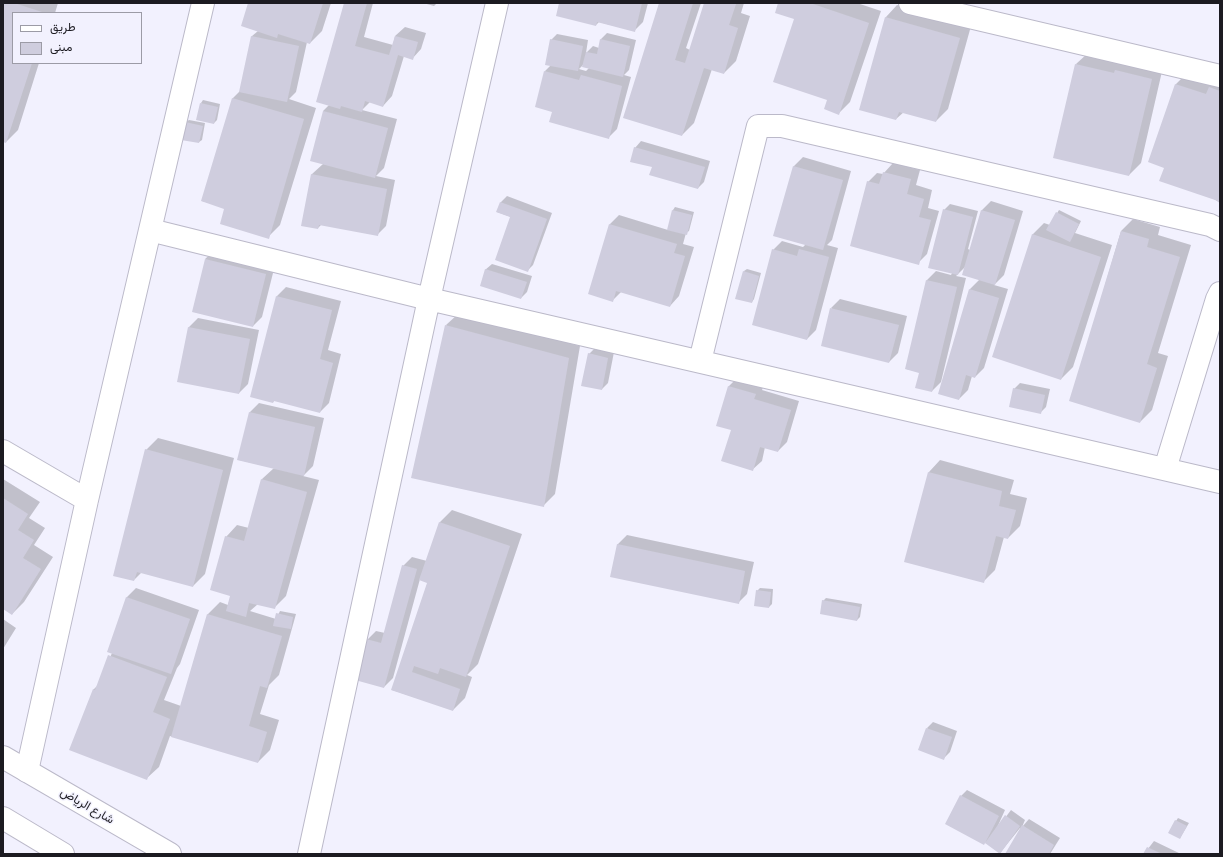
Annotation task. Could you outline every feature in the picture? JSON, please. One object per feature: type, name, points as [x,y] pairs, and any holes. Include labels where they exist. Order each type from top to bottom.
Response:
[{"type":"street","points":[[27,771],[87,500],[203,3]]},
{"type":"street","points":[[309,854],[429,299],[497,3]]},
{"type":"street","points":[[910,3],[1220,76]]},
{"type":"street","points":[[700,361],[758,126],[782,126],[1210,225],[1220,230]]},
{"type":"street","points":[[150,230],[429,299],[1220,482]]},
{"type":"street","points":[[1165,469],[1220,293]]},
{"type":"street","points":[[3,451],[87,500]]},
{"type":"street","name":"شارع الرياض","points":[[3,757],[170,854]]},
{"type":"street","points":[[3,818],[63,854]]},
{"type":"building","points":[[3,3],[14,3],[42,12],[12,12],[12,64],[32,64],[6,143],[3,142]]},
{"type":"building","points":[[248,3],[323,3],[310,44],[278,34],[277,38],[241,26]]},
{"type":"building","points":[[344,3],[367,3],[355,46],[389,55],[395,36],[418,42],[413,60],[398,55],[383,107],[365,101],[362,112],[341,106],[340,109],[316,102]]},
{"type":"building","points":[[559,3],[642,3],[635,32],[597,22],[596,26],[556,16]]},
{"type":"building","points":[[659,3],[693,3],[675,60],[685,63],[704,3],[736,4],[729,25],[738,28],[724,74],[704,68],[682,136],[623,118]]},
{"type":"building","points":[[778,3],[810,3],[869,23],[839,115],[824,109],[827,100],[773,82],[794,19],[775,13]]},
{"type":"building","points":[[885,17],[960,38],[936,122],[899,112],[896,120],[859,110]]},
{"type":"building","points":[[251,36],[299,46],[287,102],[239,92]]},
{"type":"building","points":[[550,39],[583,46],[578,71],[545,65]]},
{"type":"building","points":[[600,39],[630,46],[623,77],[582,67],[586,52],[597,54]]},
{"type":"building","points":[[1075,64],[1114,73],[1115,70],[1152,79],[1129,176],[1053,158]]},
{"type":"building","points":[[544,71],[579,80],[581,75],[622,86],[609,139],[549,122],[552,112],[535,107]]},
{"type":"building","points":[[1175,84],[1206,94],[1209,87],[1220,91],[1220,204],[1218,201],[1159,181],[1164,168],[1148,162]]},
{"type":"building","points":[[232,98],[304,119],[269,239],[220,224],[224,209],[201,201]]},
{"type":"building","points":[[200,103],[218,107],[214,124],[196,120]]},
{"type":"building","points":[[323,111],[388,128],[375,178],[310,161]]},
{"type":"building","points":[[185,122],[203,126],[199,143],[181,140]]},
{"type":"building","points":[[634,147],[705,167],[698,189],[649,175],[652,167],[630,162]]},
{"type":"building","points":[[793,166],[843,180],[823,250],[773,236]]},
{"type":"building","points":[[883,172],[911,179],[907,194],[924,199],[919,217],[931,220],[919,265],[850,246],[867,181],[879,184]]},
{"type":"building","points":[[311,174],[387,189],[378,236],[319,225],[318,229],[301,226]]},
{"type":"building","points":[[500,202],[547,219],[528,272],[495,260],[510,217],[496,212]]},
{"type":"building","points":[[943,209],[973,217],[958,275],[928,268]]},
{"type":"building","points":[[672,210],[692,215],[687,235],[667,230]]},
{"type":"building","points":[[981,210],[1015,220],[995,285],[962,275]]},
{"type":"building","points":[[1056,212],[1079,224],[1070,242],[1046,230]]},
{"type":"building","points":[[609,224],[677,244],[674,253],[685,256],[670,307],[616,291],[613,302],[588,294]]},
{"type":"building","points":[[1121,231],[1149,239],[1147,247],[1180,257],[1147,364],[1157,368],[1140,423],[1069,401]]},
{"type":"building","points":[[1032,234],[1101,257],[1061,380],[992,357]]},
{"type":"building","points":[[772,249],[797,256],[799,249],[829,257],[807,340],[752,325]]},
{"type":"building","points":[[205,259],[266,274],[253,327],[192,312]]},
{"type":"building","points":[[485,269],[527,282],[521,299],[480,286]]},
{"type":"building","points":[[743,271],[759,276],[752,303],[735,299]]},
{"type":"building","points":[[926,280],[957,287],[932,392],[915,388],[919,373],[905,369]]},
{"type":"building","points":[[969,289],[999,298],[975,378],[966,375],[959,400],[938,394]]},
{"type":"building","points":[[276,296],[332,310],[320,359],[333,363],[320,413],[274,401],[273,403],[250,397]]},
{"type":"building","points":[[830,308],[899,325],[889,363],[821,346]]},
{"type":"building","points":[[445,325],[569,358],[544,507],[411,478]]},
{"type":"building","points":[[188,327],[250,339],[239,394],[177,382]]},
{"type":"building","points":[[588,353],[608,358],[602,390],[581,386]]},
{"type":"building","points":[[728,386],[756,394],[754,399],[791,410],[778,452],[760,447],[753,471],[721,461],[731,430],[716,426]]},
{"type":"building","points":[[1013,388],[1045,395],[1041,414],[1009,407]]},
{"type":"building","points":[[249,412],[315,427],[304,476],[237,460]]},
{"type":"building","points":[[145,449],[223,470],[193,587],[137,572],[134,581],[113,576]]},
{"type":"building","points":[[928,472],[1002,491],[999,506],[1016,510],[1008,539],[996,536],[984,583],[904,562]]},
{"type":"building","points":[[261,479],[307,492],[275,609],[249,603],[246,617],[226,611],[230,596],[210,590],[225,536],[244,541]]},
{"type":"building","points":[[3,498],[28,514],[18,530],[34,540],[23,558],[41,569],[12,615],[3,609]]},
{"type":"building","points":[[439,522],[510,546],[466,677],[440,668],[438,674],[414,666],[412,672],[460,689],[453,711],[391,690],[427,583],[419,580]]},
{"type":"building","points":[[617,544],[745,571],[739,604],[610,577]]},
{"type":"building","points":[[402,565],[417,569],[384,688],[355,680],[366,639],[381,643]]},
{"type":"building","points":[[756,590],[771,592],[769,608],[754,606]]},
{"type":"building","points":[[126,597],[190,619],[171,674],[107,652]]},
{"type":"building","points":[[822,600],[860,607],[857,621],[820,614]]},
{"type":"building","points":[[276,613],[293,617],[291,629],[273,626]]},
{"type":"building","points":[[207,614],[282,636],[267,688],[260,686],[249,726],[267,732],[258,763],[171,737]]},
{"type":"building","points":[[108,655],[167,677],[153,712],[170,719],[147,780],[69,750],[93,689],[95,690]]},
{"type":"building","points":[[926,728],[952,737],[944,760],[918,750]]},
{"type":"building","points":[[960,795],[999,816],[984,845],[945,824]]},
{"type":"building","points":[[1005,815],[1020,826],[1000,854],[985,843]]},
{"type":"building","points":[[1175,820],[1187,826],[1180,839],[1168,833]]},
{"type":"building","points":[[1022,825],[1054,845],[1049,854],[1005,854]]},
{"type":"building","points":[[1147,847],[1162,854],[1143,854]]}]
